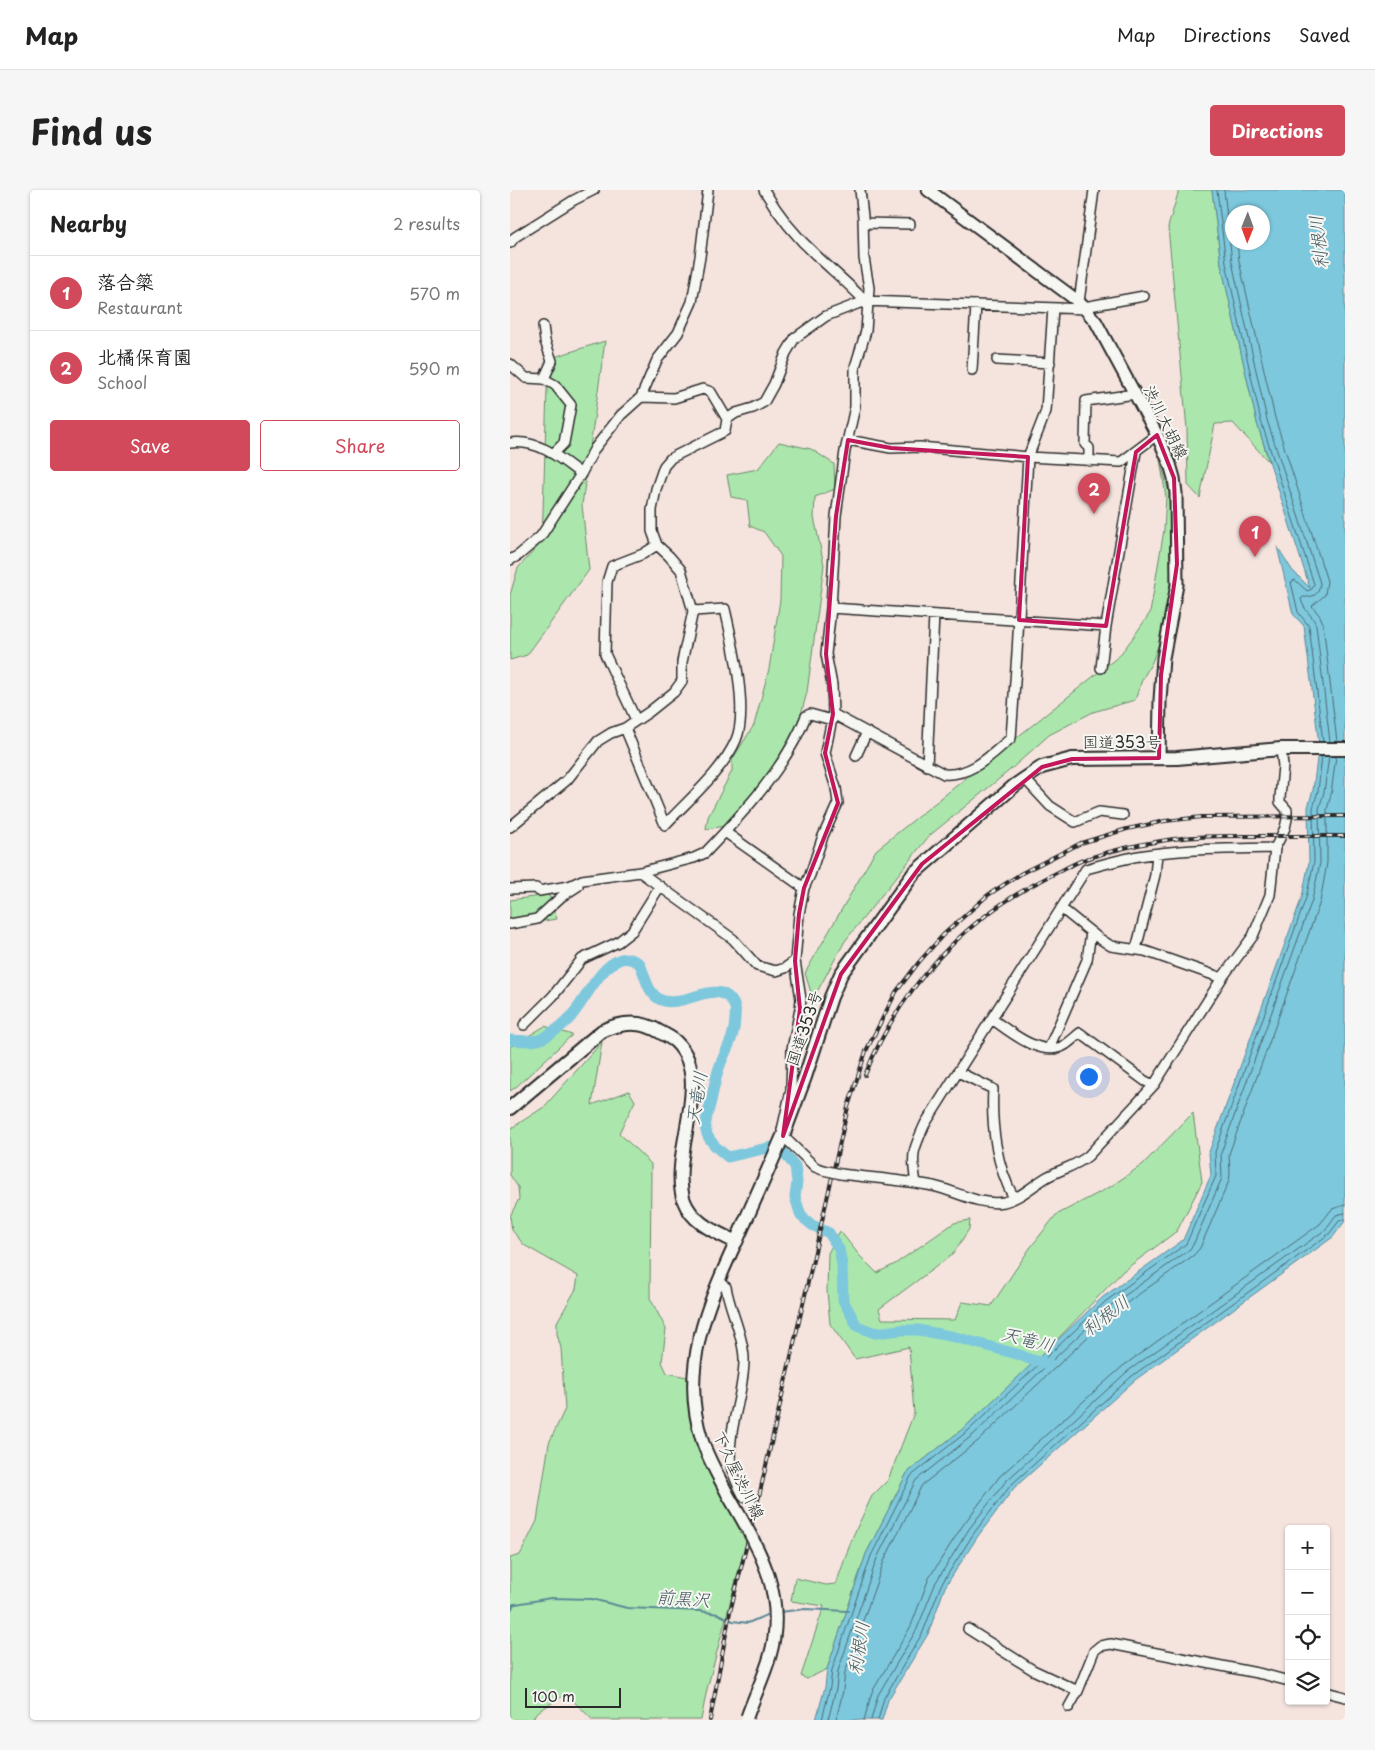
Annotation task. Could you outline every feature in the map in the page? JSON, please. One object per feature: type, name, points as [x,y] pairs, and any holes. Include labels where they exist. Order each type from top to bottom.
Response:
[{"type":"highway","name":"国道353号","points":[[736,1242],[781,1139],[805,1076],[831,997],[846,967],[914,873],[1024,778],[1042,767],[1072,759],[1159,758],[1285,749],[1345,749]]},
{"type":"highway","points":[[510,1108],[602,1031],[620,1024],[629,1023],[656,1029],[680,1046],[691,1070],[692,1084],[680,1176],[684,1201],[692,1214],[704,1226],[736,1242]]},
{"type":"main road","name":"渋川大胡線","points":[[928,190],[1083,306],[1096,322],[1157,435],[1170,464],[1176,492],[1177,585],[1164,649],[1161,675],[1159,758]]},
{"type":"main road","name":"下久屋渋川線","points":[[736,1242],[718,1282],[699,1335],[693,1386],[696,1416],[705,1450],[766,1567],[775,1607],[775,1628],[770,1655],[746,1718]]},
{"type":"street","points":[[510,244],[515,236],[594,190]]},
{"type":"street","points":[[510,560],[519,555],[541,536],[581,474],[595,448],[621,415],[641,397],[657,360],[678,333],[692,302],[700,257],[708,190]]},
{"type":"street","points":[[764,190],[780,216],[815,255],[867,301]]},
{"type":"street","points":[[860,190],[864,258],[869,288],[866,331],[855,367],[855,407],[845,451],[836,516],[831,608],[826,654],[832,685],[832,717],[825,753],[836,788],[838,803],[823,836],[804,888],[799,914],[795,961],[801,999],[792,1049],[791,1090],[782,1123],[781,1139],[815,1167],[823,1170],[936,1187],[982,1201],[1004,1202],[1025,1193],[1048,1177],[1081,1162],[1154,1085],[1222,978],[1253,936],[1272,889],[1276,848],[1285,828],[1287,818],[1287,810],[1280,802],[1285,749]]},
{"type":"street","points":[[1083,306],[1094,190]]},
{"type":"street","points":[[863,223],[910,224]]},
{"type":"street","points":[[727,419],[736,413],[753,408],[764,402],[774,384],[786,353],[795,338],[826,316],[867,301],[1053,308],[1083,306],[1144,296]]},
{"type":"street","points":[[972,370],[976,305]]},
{"type":"street","points":[[510,889],[536,888],[539,891],[569,886],[589,879],[640,872],[705,853],[760,794],[800,733],[806,716],[810,714],[832,717],[867,732],[944,774],[961,773],[979,765],[1010,738],[1028,457],[1046,411],[1053,308]]},
{"type":"street","points":[[542,326],[552,361],[544,379]]},
{"type":"street","points":[[997,360],[1050,363]]},
{"type":"street","points":[[510,364],[526,378],[544,379],[555,385],[571,405],[564,443],[553,454]]},
{"type":"street","points":[[510,827],[568,780],[598,741],[611,733],[625,728],[674,692],[682,681],[682,662],[693,611],[681,570],[657,545],[652,531],[652,510],[656,489],[664,466],[671,458],[725,431],[727,419],[711,392],[703,389],[674,398],[641,397]]},
{"type":"street","points":[[1089,461],[1089,448],[1085,444],[1086,401],[1135,394]]},
{"type":"street","points":[[848,440],[891,448],[920,447],[1028,457],[1121,462],[1157,435]]},
{"type":"street","points":[[510,443],[518,441],[532,444],[553,454],[581,474]]},
{"type":"street","points":[[1101,668],[1106,626],[1136,452]]},
{"type":"street","points":[[636,720],[605,654],[608,582],[612,566],[643,554],[657,545]]},
{"type":"street","points":[[831,608],[1106,626]]},
{"type":"street","points":[[625,728],[665,825],[718,768],[736,740],[742,717],[734,646],[725,609],[693,611]]},
{"type":"street","points":[[927,766],[934,615]]},
{"type":"street","points":[[856,756],[867,732]]},
{"type":"street","points":[[1024,778],[1050,806],[1075,822],[1099,812],[1123,815]]},
{"type":"street","points":[[725,832],[804,888]]},
{"type":"street","points":[[916,1184],[913,1164],[914,1149],[925,1124],[1086,869],[1140,856],[1157,854],[1276,848]]},
{"type":"street","points":[[1136,949],[1155,875],[1157,854]]},
{"type":"street","points":[[640,872],[733,939],[757,966],[776,971],[786,968],[795,961]]},
{"type":"street","points":[[510,924],[537,920],[561,897],[589,879]]},
{"type":"street","points":[[524,1025],[553,996],[582,959],[618,942],[632,931],[660,886]]},
{"type":"street","points":[[1062,908],[1111,946],[1136,949],[1222,978]]},
{"type":"street","points":[[1049,1048],[1087,960],[1091,932]]},
{"type":"street","points":[[992,1019],[1022,1041],[1049,1048],[1064,1046],[1080,1033],[1145,1081],[1154,1085]]},
{"type":"street","points":[[958,1072],[993,1089],[992,1114],[995,1139],[1008,1186],[1014,1198]]},
{"type":"street","points":[[718,1282],[726,1287],[744,1354],[743,1374],[731,1448],[731,1465],[735,1479],[744,1497]]},
{"type":"street","points":[[968,1629],[1033,1670],[1078,1691]]},
{"type":"street","points":[[1069,1707],[1078,1691],[1094,1651],[1100,1646],[1112,1644],[1285,1680]]},
{"type":"street","points":[[1330,1693],[1345,1697]]},
{"type":"highlighted area","points":[[1157,435],[1174,478],[1177,564],[1161,675],[1159,758],[1072,759],[1042,767],[922,864],[841,974],[783,1136],[800,1009],[795,961],[799,914],[804,888],[838,803],[825,753],[833,714],[826,654],[836,516],[848,440],[891,448],[1028,457],[1019,620],[1106,626],[1136,452]]},
{"type":"green space","points":[[1179,190],[1212,190],[1221,264],[1257,423],[1269,462],[1233,423],[1215,424],[1200,498],[1188,485],[1187,429],[1168,227]]},
{"type":"green space","points":[[605,341],[582,505],[589,570],[527,655],[510,660],[510,595],[518,568],[542,542],[548,359]]},
{"type":"green space","points":[[779,442],[811,449],[834,464],[835,489],[815,497],[814,517],[824,565],[807,692],[796,733],[759,789],[726,826],[706,829],[708,817],[732,771],[732,760],[754,725],[769,669],[780,600],[781,556],[764,532],[750,526],[747,500],[731,497],[727,475],[758,469]]},
{"type":"green space","points":[[1160,459],[1169,493],[1171,564],[1169,608],[1160,641],[1135,700],[1093,712],[1049,735],[1010,770],[929,836],[845,941],[813,999],[805,973],[876,850],[1119,656],[1150,613],[1164,530],[1166,497]]},
{"type":"green space","points":[[549,895],[557,919],[510,926],[510,900]]},
{"type":"green space","points":[[545,1026],[572,1035],[510,1091],[510,1047]]},
{"type":"green space","points":[[602,1042],[592,1105],[629,1091],[635,1101],[619,1133],[651,1164],[650,1298],[666,1329],[662,1362],[667,1373],[687,1377],[689,1406],[747,1539],[707,1689],[701,1720],[591,1720],[566,1694],[536,1713],[532,1720],[510,1720],[510,1558],[520,1555],[537,1521],[549,1443],[565,1409],[561,1348],[557,1334],[557,1322],[576,1289],[578,1276],[524,1245],[512,1230],[510,1216],[519,1199],[518,1187],[510,1175],[510,1129],[544,1107]]},
{"type":"green space","points":[[1193,1113],[1202,1182],[1177,1231],[1123,1271],[1045,1352],[965,1427],[907,1473],[866,1554],[827,1669],[807,1679],[801,1676],[824,1606],[791,1601],[795,1578],[826,1585],[836,1584],[853,1536],[872,1496],[888,1480],[914,1413],[909,1347],[855,1359],[830,1324],[827,1291],[828,1253],[840,1231],[859,1255],[877,1273],[895,1264],[954,1223],[970,1220],[969,1229],[953,1254],[879,1309],[882,1319],[955,1320],[962,1302],[991,1306],[1030,1248],[1056,1215],[1110,1187],[1142,1165]]},
{"type":"water","name":"利根川","points":[[1212,190],[1345,190],[1345,1221],[1333,1237],[1135,1380],[1014,1488],[978,1536],[945,1587],[928,1634],[888,1700],[882,1720],[816,1720],[825,1687],[827,1669],[866,1554],[907,1473],[965,1427],[1103,1297],[1183,1240],[1211,1175],[1209,1152],[1302,897],[1309,862],[1308,807],[1313,790],[1319,744],[1304,626],[1293,614],[1277,546],[1292,570],[1310,588],[1257,423],[1221,264]]},
{"type":"waterway","name":"天竜川","points":[[510,1040],[537,1040],[556,1030],[575,1012],[605,969],[624,958],[639,963],[651,992],[659,999],[668,1002],[678,1001],[710,993],[720,993],[728,997],[735,1007],[735,1025],[732,1038],[716,1077],[706,1121],[707,1135],[715,1146],[728,1157],[772,1147],[781,1150],[795,1166],[797,1182],[795,1197],[801,1216],[812,1225],[829,1233],[839,1249],[842,1265],[843,1300],[857,1326],[875,1333],[918,1330],[955,1337],[1049,1364]]},
{"type":"waterway","name":"前黒沢","points":[[510,1605],[551,1598],[592,1599],[627,1608],[700,1611],[718,1614],[733,1621],[748,1623],[771,1613]]},
{"type":"waterway","name":"前黒沢","points":[[510,1612],[514,1604]]},
{"type":"waterway","name":"前黒沢","points":[[780,1612],[805,1609],[848,1611]]},
{"type":"railway","points":[[710,1720],[730,1612],[760,1492],[848,1107],[866,1051],[896,992],[943,935],[988,895],[1022,873],[1081,843],[1127,829],[1165,821],[1202,817],[1345,816]]},
{"type":"railway","points":[[865,1075],[897,1012],[939,957],[991,911],[1020,892],[1052,875],[1096,856],[1126,848],[1186,838],[1205,836],[1345,836]]},
{"type":"place","name":"北橘保育園","points":[[1094,514]]},
{"type":"place","name":"落合簗","points":[[1255,557]]}]
